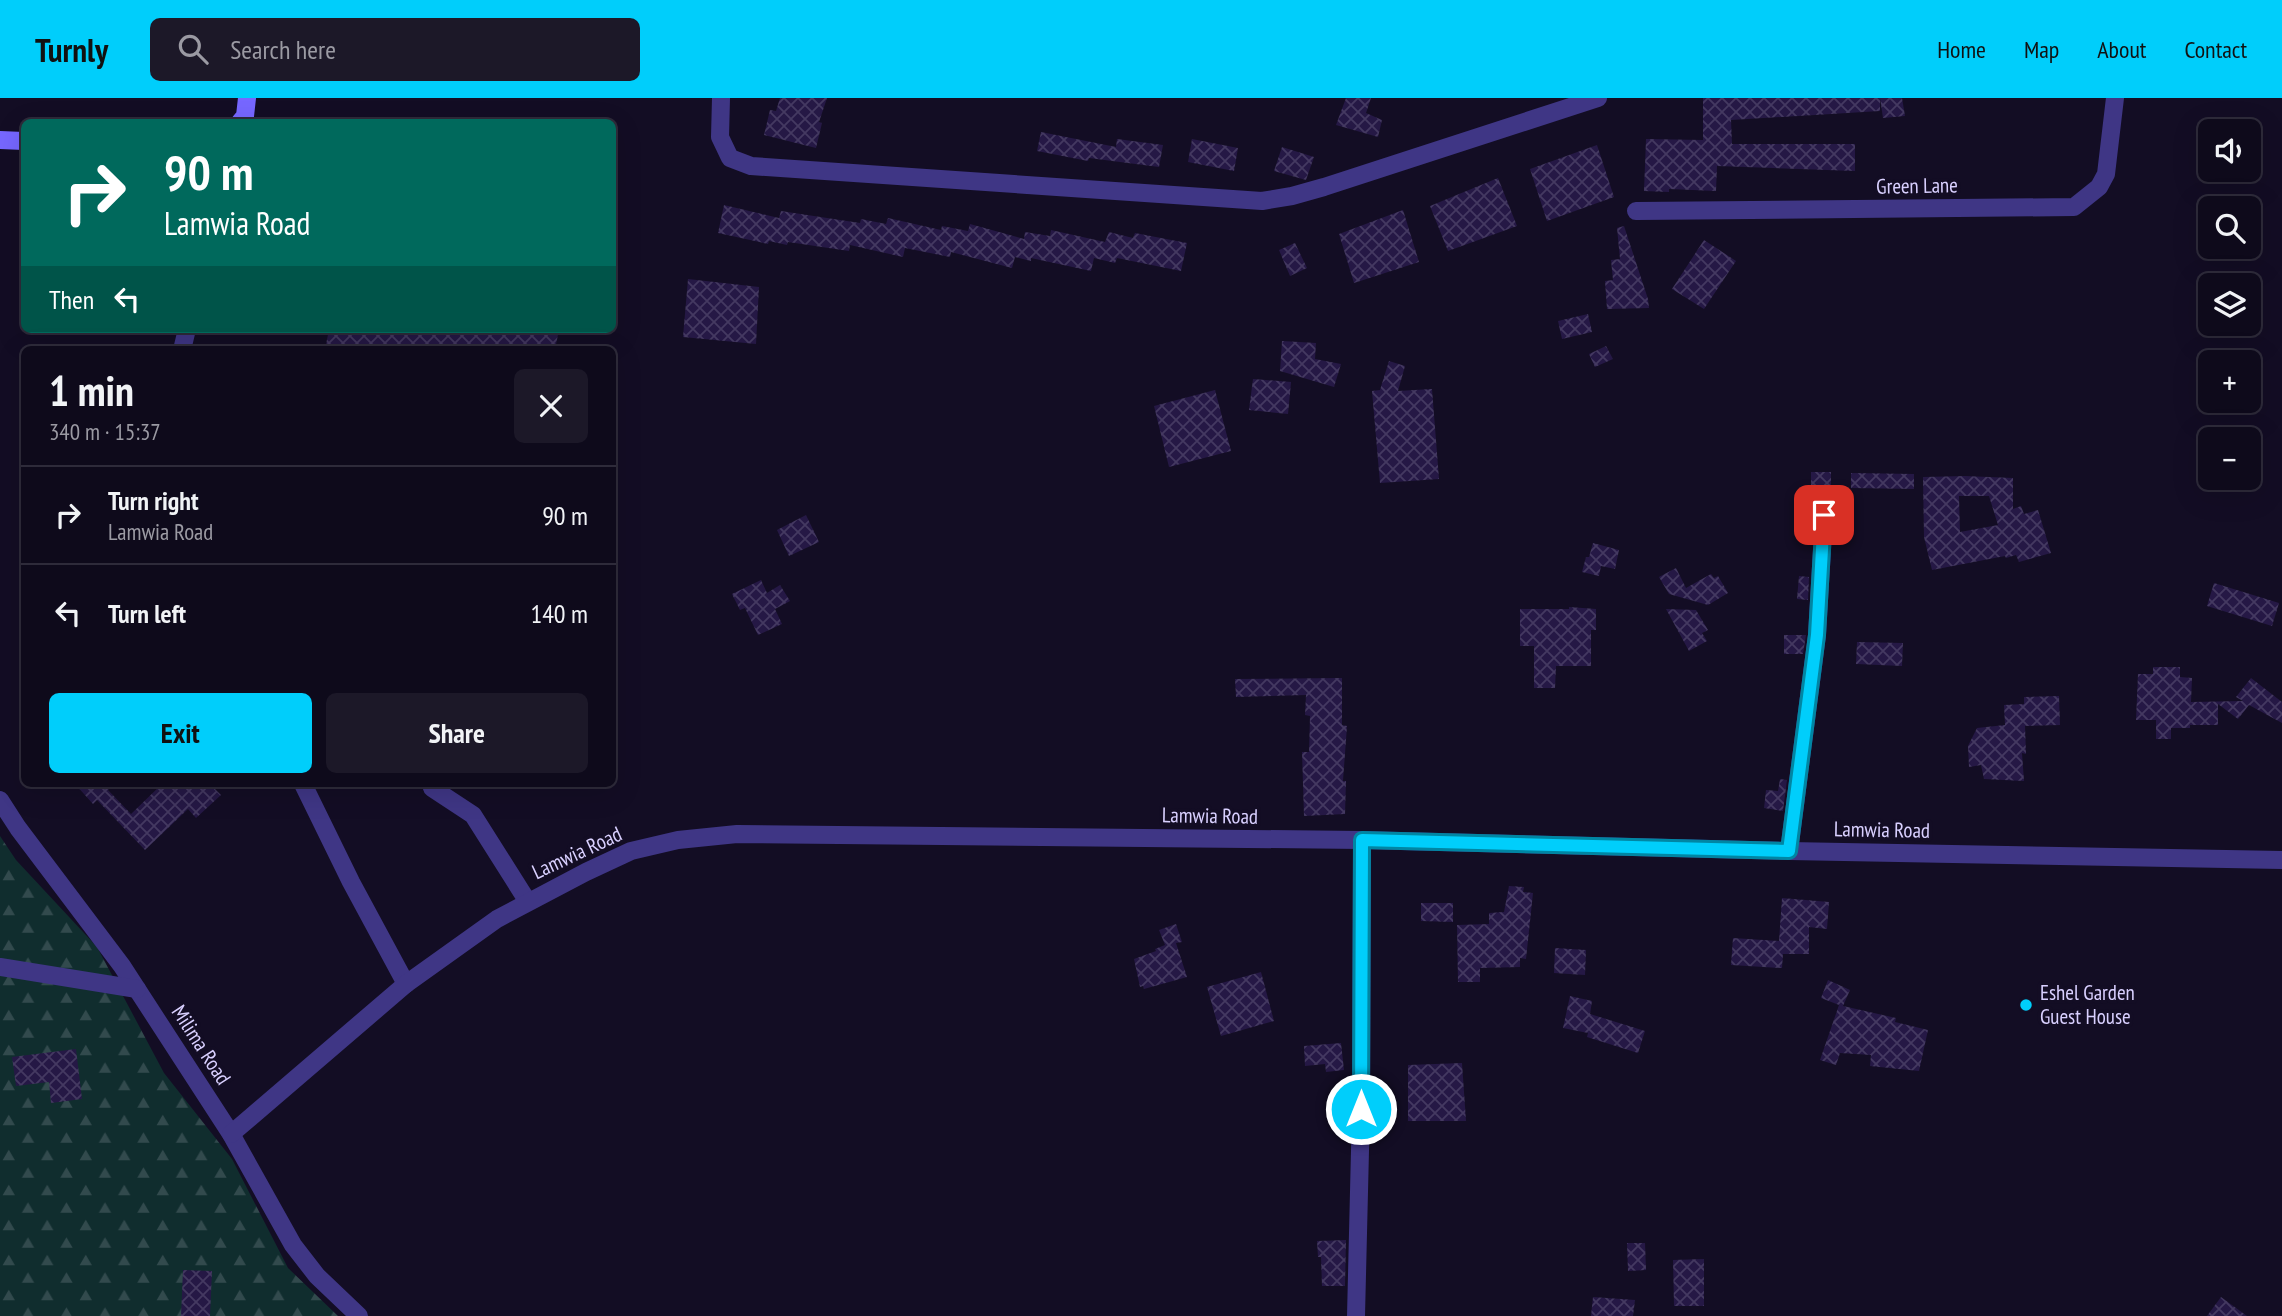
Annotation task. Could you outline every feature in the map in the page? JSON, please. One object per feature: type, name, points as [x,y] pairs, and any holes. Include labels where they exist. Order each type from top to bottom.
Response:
[{"type":"street","points":[[242,119],[247,98]]},
{"type":"street","points":[[721,98],[720,137],[730,158],[751,166],[1262,201],[1292,197],[1598,98]]},
{"type":"street","name":"Green Lane","points":[[1636,211],[2074,207],[2099,187],[2106,174],[2115,98]]},
{"type":"street","points":[[0,140],[21,141]]},
{"type":"street","points":[[1789,851],[1817,635],[1824,515]]},
{"type":"street","points":[[304,787],[351,882],[406,984]]},
{"type":"street","points":[[432,788],[473,815],[528,902]]},
{"type":"street","name":"Milima Road","points":[[0,800],[137,989],[231,1134],[293,1245],[317,1276],[359,1316]]},
{"type":"street","name":"Lamwia Road","points":[[231,1134],[406,984],[497,919],[631,851],[678,840],[737,834],[1362,840],[2282,860]]},
{"type":"street","points":[[1356,1316],[1361,1109],[1362,840]]},
{"type":"street","points":[[0,967],[137,989]]},
{"type":"green space","points":[[0,836],[16,860],[97,947],[164,1073],[232,1159],[288,1268],[338,1316],[0,1316]]},
{"type":"building","points":[[780,98],[827,98],[819,122],[822,123],[816,148],[764,135],[770,110],[776,111]]},
{"type":"building","points":[[1346,98],[1371,98],[1366,113],[1382,120],[1378,137],[1336,125]]},
{"type":"building","points":[[1703,98],[1880,98],[1880,111],[1731,120],[1732,144],[1855,144],[1855,171],[1717,166],[1716,191],[1644,191],[1646,139],[1703,140]]},
{"type":"building","points":[[1880,98],[1902,98],[1905,116],[1883,118]]},
{"type":"building","points":[[1041,132],[1116,147],[1117,139],[1163,145],[1159,167],[1089,158],[1088,161],[1037,151]]},
{"type":"building","points":[[1192,139],[1238,148],[1234,171],[1188,162]]},
{"type":"building","points":[[1597,145],[1614,197],[1547,221],[1530,169]]},
{"type":"building","points":[[1282,147],[1314,157],[1306,180],[1274,171]]},
{"type":"building","points":[[1498,178],[1517,226],[1448,251],[1430,206]]},
{"type":"building","points":[[724,205],[779,218],[781,211],[860,223],[861,219],[886,224],[888,218],[941,230],[942,226],[968,231],[970,224],[1024,239],[1025,232],[1050,236],[1051,230],[1105,242],[1109,232],[1133,238],[1135,233],[1187,243],[1181,271],[1117,258],[1115,263],[1094,258],[1091,271],[1015,257],[1012,268],[951,252],[950,257],[905,248],[903,257],[850,245],[849,251],[788,242],[787,245],[769,241],[768,244],[718,233]]},
{"type":"building","points":[[1403,210],[1419,262],[1354,283],[1339,234]]},
{"type":"building","points":[[1624,226],[1649,308],[1607,309],[1605,281],[1613,280],[1611,260],[1620,259],[1617,228]]},
{"type":"building","points":[[1704,240],[1736,261],[1704,309],[1672,289]]},
{"type":"building","points":[[1295,243],[1307,268],[1290,276],[1279,250]]},
{"type":"building","points":[[688,279],[759,287],[756,344],[683,337]]},
{"type":"building","points":[[1588,314],[1592,332],[1562,339],[1558,321]]},
{"type":"building","points":[[328,333],[558,333],[556,346],[326,346]]},
{"type":"building","points":[[1282,341],[1316,343],[1315,359],[1341,364],[1334,387],[1280,371]]},
{"type":"building","points":[[1606,346],[1613,359],[1595,367],[1589,354]]},
{"type":"building","points":[[1389,361],[1405,366],[1398,391],[1432,389],[1439,479],[1380,483],[1372,391],[1380,390]]},
{"type":"building","points":[[1253,379],[1291,382],[1288,414],[1249,410]]},
{"type":"building","points":[[1215,390],[1231,451],[1169,467],[1154,406]]},
{"type":"building","points":[[1811,472],[1831,472],[1831,499],[1811,498]]},
{"type":"building","points":[[1851,473],[1914,474],[1914,489],[1851,488]]},
{"type":"building","points":[[1923,477],[2013,478],[2013,509],[2021,506],[2024,514],[2038,510],[2051,553],[2019,562],[2016,555],[2005,556],[1932,570],[1924,537]],"holes":[[[1959,496],[1989,496],[1998,525],[1960,532]]]},
{"type":"building","points":[[806,515],[819,542],[789,556],[777,530]]},
{"type":"building","points":[[1593,543],[1619,550],[1615,569],[1601,566],[1599,576],[1582,572]]},
{"type":"building","points":[[1676,568],[1686,588],[1711,574],[1714,578],[1718,576],[1728,593],[1708,605],[1669,594],[1659,577]]},
{"type":"building","points":[[1799,576],[1809,577],[1808,600],[1797,599]]},
{"type":"building","points":[[761,580],[767,593],[780,585],[790,601],[775,609],[782,624],[758,635],[745,608],[740,610],[732,594]]},
{"type":"building","points":[[2214,583],[2279,603],[2272,626],[2207,606]]},
{"type":"building","points":[[1520,609],[1596,609],[1596,630],[1591,630],[1591,666],[1556,666],[1555,688],[1534,688],[1534,646],[1520,646]]},
{"type":"building","points":[[1666,609],[1696,610],[1708,630],[1702,633],[1707,641],[1689,651]]},
{"type":"building","points":[[1784,635],[1806,635],[1803,654],[1784,654]]},
{"type":"building","points":[[1857,642],[1903,643],[1902,666],[1856,664]]},
{"type":"building","points":[[2153,667],[2180,667],[2180,677],[2192,678],[2191,702],[2243,701],[2236,697],[2251,678],[2282,702],[2282,723],[2249,705],[2238,719],[2218,704],[2218,725],[2171,728],[2171,739],[2156,739],[2156,720],[2136,720],[2138,674],[2153,674]]},
{"type":"building","points":[[1342,678],[1342,725],[1347,726],[1343,781],[1346,781],[1345,814],[1304,816],[1302,752],[1309,752],[1310,716],[1305,715],[1306,695],[1236,697],[1235,679]]},
{"type":"building","points":[[2059,696],[2060,725],[2025,726],[2026,754],[2022,753],[2024,781],[1984,779],[1981,765],[1969,767],[1968,746],[1977,728],[2005,725],[2004,705],[2024,704],[2024,697]]},
{"type":"building","points":[[1780,779],[1787,780],[1783,811],[1764,808],[1766,790],[1778,791]]},
{"type":"building","points":[[78,787],[111,787],[108,790],[131,814],[159,787],[213,787],[221,795],[196,818],[188,809],[145,850],[97,800],[93,804]]},
{"type":"building","points":[[1509,886],[1524,887],[1523,892],[1533,893],[1526,959],[1520,958],[1520,967],[1480,968],[1480,982],[1458,982],[1457,925],[1489,924],[1489,913],[1504,912]]},
{"type":"building","points":[[1782,898],[1829,902],[1827,929],[1809,927],[1809,954],[1783,954],[1782,968],[1731,965],[1733,938],[1779,941]]},
{"type":"building","points":[[1421,903],[1453,903],[1453,922],[1421,921]]},
{"type":"building","points":[[1176,924],[1182,942],[1176,943],[1187,977],[1144,989],[1143,986],[1140,987],[1134,959],[1165,945],[1159,930]]},
{"type":"building","points":[[1555,948],[1586,950],[1585,975],[1554,973]]},
{"type":"building","points":[[1261,972],[1274,1021],[1221,1036],[1207,987]]},
{"type":"building","points":[[1828,980],[1850,990],[1843,1006],[1896,1018],[1895,1022],[1928,1030],[1919,1071],[1870,1066],[1871,1055],[1840,1053],[1836,1065],[1820,1060],[1839,1005],[1821,998]]},
{"type":"building","points":[[1570,996],[1592,1001],[1590,1014],[1645,1031],[1638,1053],[1587,1037],[1588,1033],[1563,1028]]},
{"type":"building","points":[[1341,1043],[1344,1070],[1326,1072],[1325,1064],[1305,1066],[1304,1046]]},
{"type":"building","points":[[76,1049],[82,1099],[51,1103],[49,1082],[16,1086],[12,1057]]},
{"type":"building","points":[[1462,1063],[1466,1121],[1408,1121],[1408,1065]]},
{"type":"building","points":[[1346,1240],[1345,1286],[1322,1286],[1321,1257],[1318,1257],[1317,1241]]},
{"type":"building","points":[[1627,1243],[1645,1243],[1646,1270],[1628,1271]]},
{"type":"building","points":[[1704,1259],[1704,1306],[1674,1306],[1673,1260]]},
{"type":"building","points":[[183,1270],[212,1271],[210,1316],[181,1316]]},
{"type":"building","points":[[1593,1297],[1635,1300],[1633,1316],[1591,1316]]},
{"type":"building","points":[[2221,1297],[2247,1316],[2207,1316]]},
{"type":"place","name":"Eshel Garden Guest House","points":[[2026,1005]]},
{"type":"route","points":[[1361,1109],[1362,840],[1789,851],[1817,635],[1824,515]]}]
